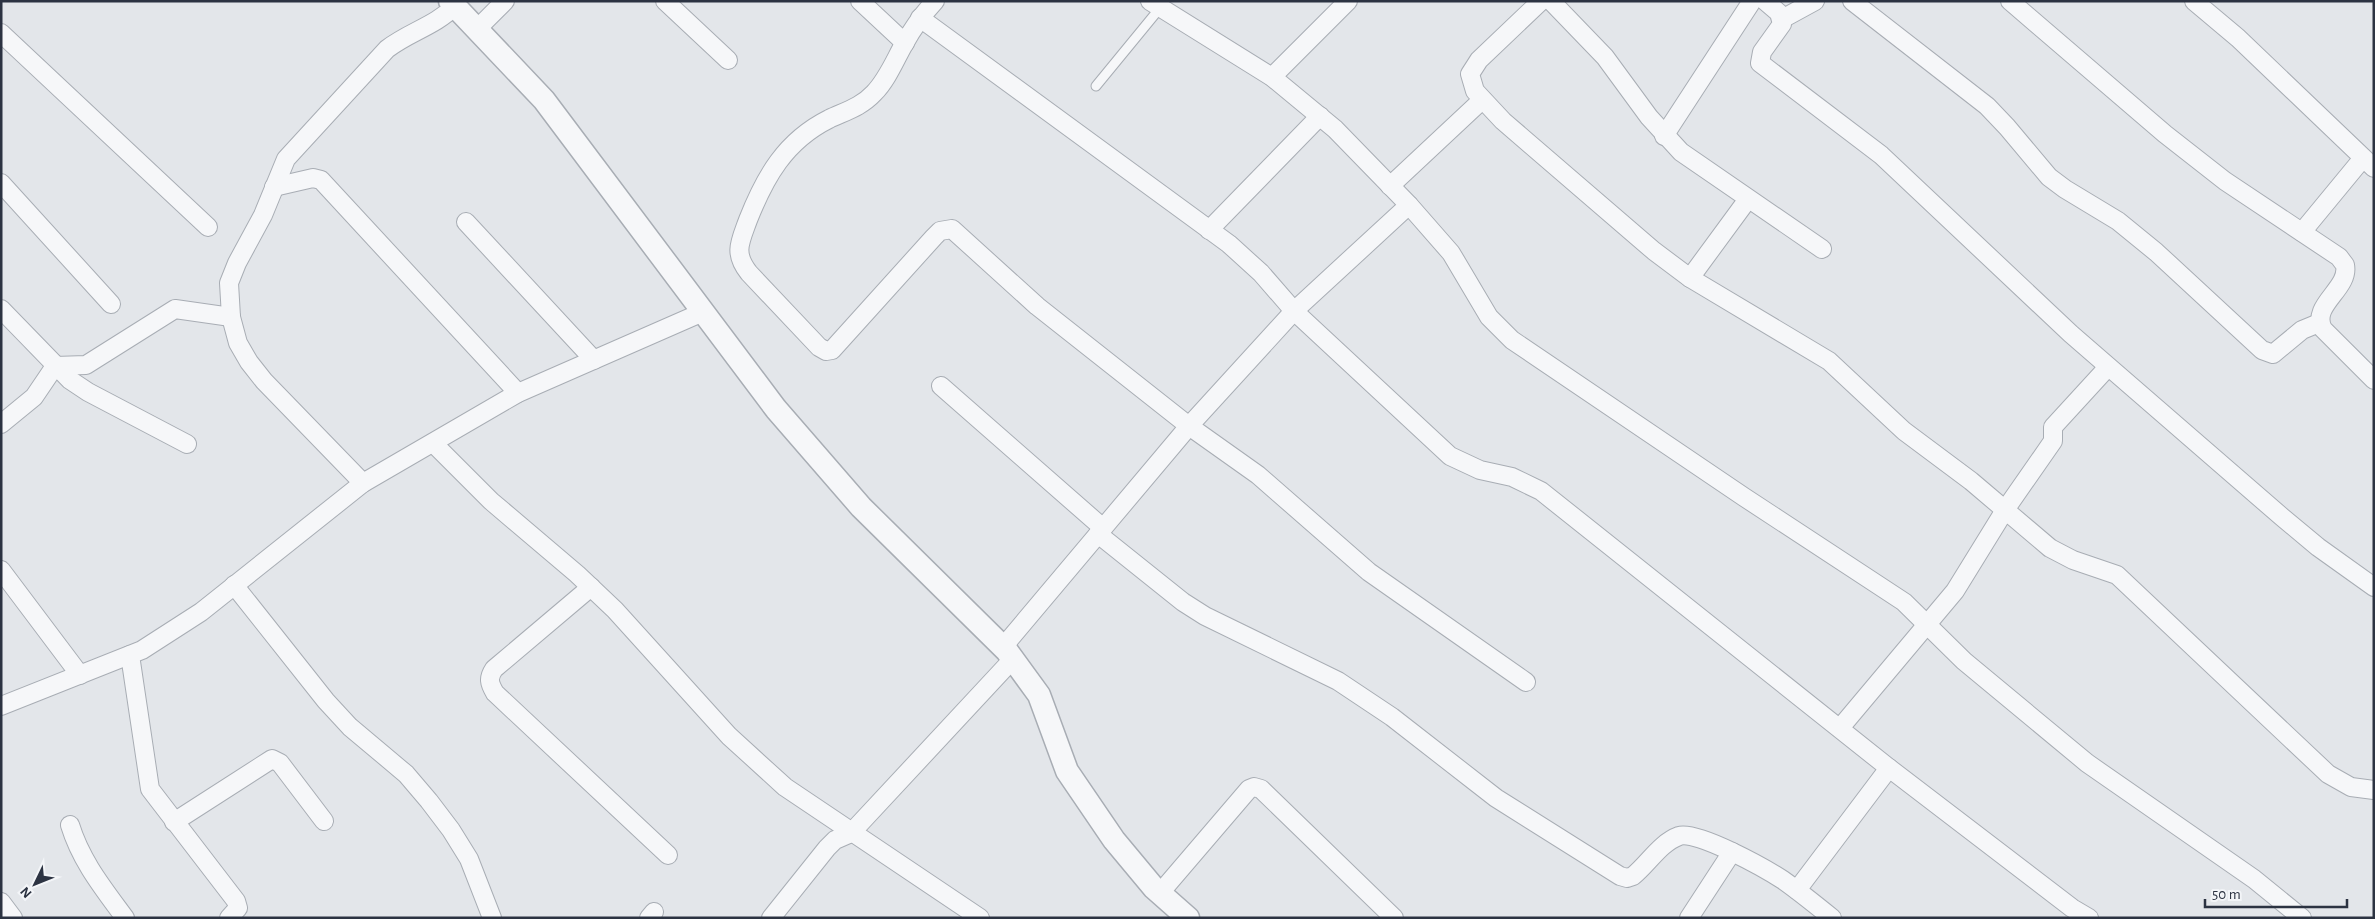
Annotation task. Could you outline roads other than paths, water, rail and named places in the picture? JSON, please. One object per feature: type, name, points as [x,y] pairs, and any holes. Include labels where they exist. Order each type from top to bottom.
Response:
[{"type":"street","points":[[477,29],[505,1]]},
{"type":"street","points":[[665,1],[728,60]]},
{"type":"street","points":[[860,1],[905,43]]},
{"type":"street","points":[[935,1],[920,18],[876,92],[861,106],[828,120],[806,134],[787,151],[771,171],[762,186],[739,244],[741,263],[819,347],[826,351],[832,350],[838,345],[940,231],[952,229],[1037,306],[1189,426],[1258,475],[1369,572],[1526,682]]},
{"type":"street","points":[[1272,77],[1348,1]]},
{"type":"street","points":[[1542,1],[1479,60],[1470,74],[1478,96],[1633,232],[1690,278],[1829,361],[1904,431],[1971,481],[2060,554],[2117,574],[2328,774],[2351,787],[2374,790]]},
{"type":"street","points":[[1552,1],[1605,57],[1664,136],[1680,152],[1822,249]]},
{"type":"street","points":[[1664,136],[1752,1]]},
{"type":"street","points":[[1765,1],[1782,19],[1780,28],[1762,52],[1760,62],[1881,154],[2064,328],[2282,518],[2374,587]]},
{"type":"street","points":[[1782,19],[1815,1]]},
{"type":"street","points":[[1852,1],[1987,106],[2049,177],[2065,189],[2118,221],[2156,252],[2262,350],[2273,354],[2302,330],[2320,323]]},
{"type":"street","points":[[2010,1],[2164,134],[2226,181],[2339,257],[2345,265],[2345,279],[2324,308],[2320,317],[2320,323],[2323,330],[2374,380]]},
{"type":"street","points":[[362,483],[259,375],[238,344],[231,317],[229,284],[237,263],[262,216],[286,159],[292,151],[387,49],[401,38],[438,21],[452,4],[544,100],[776,409],[861,507],[1008,653],[1039,695],[1067,771],[1114,840],[1160,893],[1188,918]]},
{"type":"street","points":[[1155,4],[1272,77],[1320,116],[1409,205],[1451,253],[1489,317],[1512,340],[1736,492],[1904,602],[1964,661],[2087,763],[2254,879],[2302,918]]},
{"type":"street","points":[[2203,4],[2369,163],[2302,232]]},
{"type":"street","points":[[920,18],[1230,244],[1261,273],[1294,311],[1450,456],[1480,470],[1512,478],[1541,491],[1889,768],[2072,908],[2089,918]]},
{"type":"street","points":[[1,33],[208,227]]},
{"type":"street","points":[[1390,186],[1478,96]]},
{"type":"street","points":[[1210,230],[1320,116]]},
{"type":"street","points":[[274,187],[313,178],[321,180],[518,393]]},
{"type":"street","points":[[1,183],[111,304]]},
{"type":"street","points":[[1690,278],[1748,199]]},
{"type":"street","points":[[771,918],[827,848],[835,840],[851,833],[1008,653],[1101,531],[1189,426],[1294,311],[1409,205]]},
{"type":"street","points":[[466,222],[594,360]]},
{"type":"street","points":[[1,309],[70,380],[88,392],[187,444]]},
{"type":"street","points":[[55,366],[86,365],[175,309],[231,317]]},
{"type":"street","points":[[1,706],[142,650],[201,612],[362,483],[518,393],[703,312]]},
{"type":"street","points":[[1,424],[34,398],[55,366]]},
{"type":"street","points":[[1840,728],[1955,591],[2005,510],[2054,441],[2054,427],[2108,366]]},
{"type":"street","points":[[941,386],[1101,531],[1184,602],[1205,616],[1338,681],[1392,717],[1496,798],[1620,876],[1627,878],[1633,876],[1669,840],[1681,835],[1697,838],[1732,852],[1796,890],[1832,918]]},
{"type":"street","points":[[433,442],[491,501],[615,610],[729,736],[785,787],[980,918]]},
{"type":"street","points":[[1,570],[80,675]]},
{"type":"street","points":[[234,585],[326,701],[350,727],[406,774],[429,801],[451,830],[469,859],[492,918]]},
{"type":"street","points":[[591,587],[494,669],[489,676],[490,684],[495,693],[668,855]]},
{"type":"street","points":[[130,654],[150,789],[236,901],[238,908],[229,918]]},
{"type":"street","points":[[174,822],[272,759],[280,763],[324,820]]},
{"type":"street","points":[[1796,890],[1889,768]]},
{"type":"street","points":[[1160,893],[1249,789],[1254,787],[1261,789],[1394,918]]},
{"type":"street","points":[[70,825],[76,846],[86,864],[125,918]]},
{"type":"street","points":[[1689,918],[1732,852]]},
{"type":"street","points":[[1,902],[13,918]]},
{"type":"lane","points":[[1096,86],[1155,4]]}]
